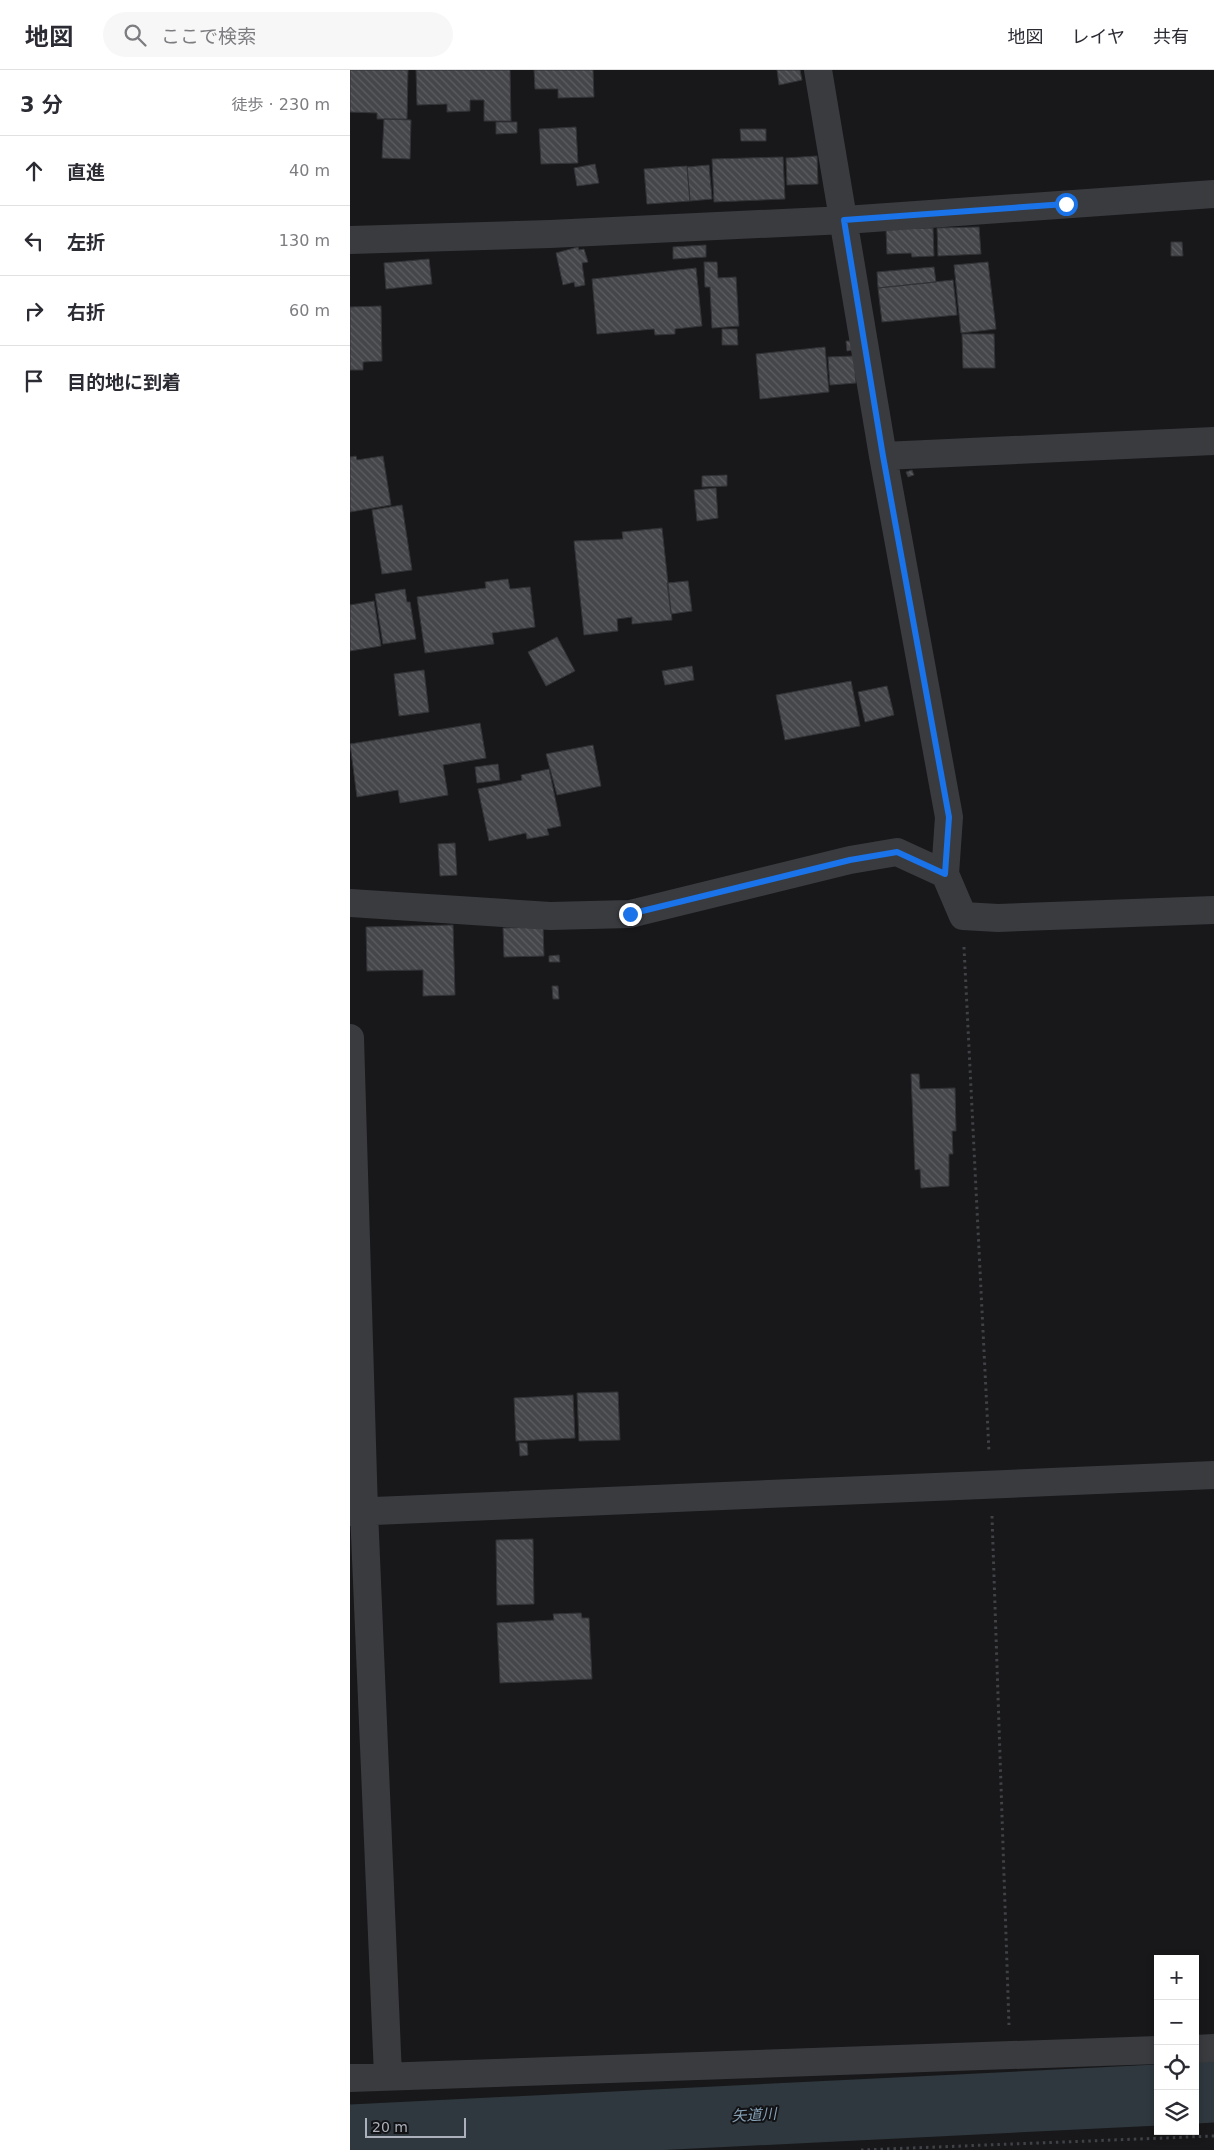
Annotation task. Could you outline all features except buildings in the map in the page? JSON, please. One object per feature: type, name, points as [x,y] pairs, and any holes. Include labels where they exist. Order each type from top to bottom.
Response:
[{"type":"street","points":[[818,70],[883,456],[949,817],[945,874],[963,916],[998,918],[1214,910]]},
{"type":"street","points":[[350,240],[550,234],[844,220],[1214,194]]},
{"type":"street","points":[[883,456],[1214,441]]},
{"type":"street","points":[[350,903],[550,916],[630,914],[850,860],[897,852],[945,874]]},
{"type":"street","points":[[350,1038],[357,1511],[388,2076]]},
{"type":"street","points":[[357,1511],[1214,1475]]},
{"type":"street","points":[[1199,2049],[1214,2048]]},
{"type":"street","points":[[350,2078],[1154,2050]]},
{"type":"path","points":[[861,2150],[1214,2136]]},
{"type":"waterway","name":"矢道川","points":[[1199,2093],[1214,2092]]},
{"type":"waterway","name":"矢道川","points":[[350,2135],[1154,2095]]},
{"type":"route","points":[[630,914],[850,860],[897,852],[945,874],[949,817],[883,456],[844,220],[1066,204]]}]
